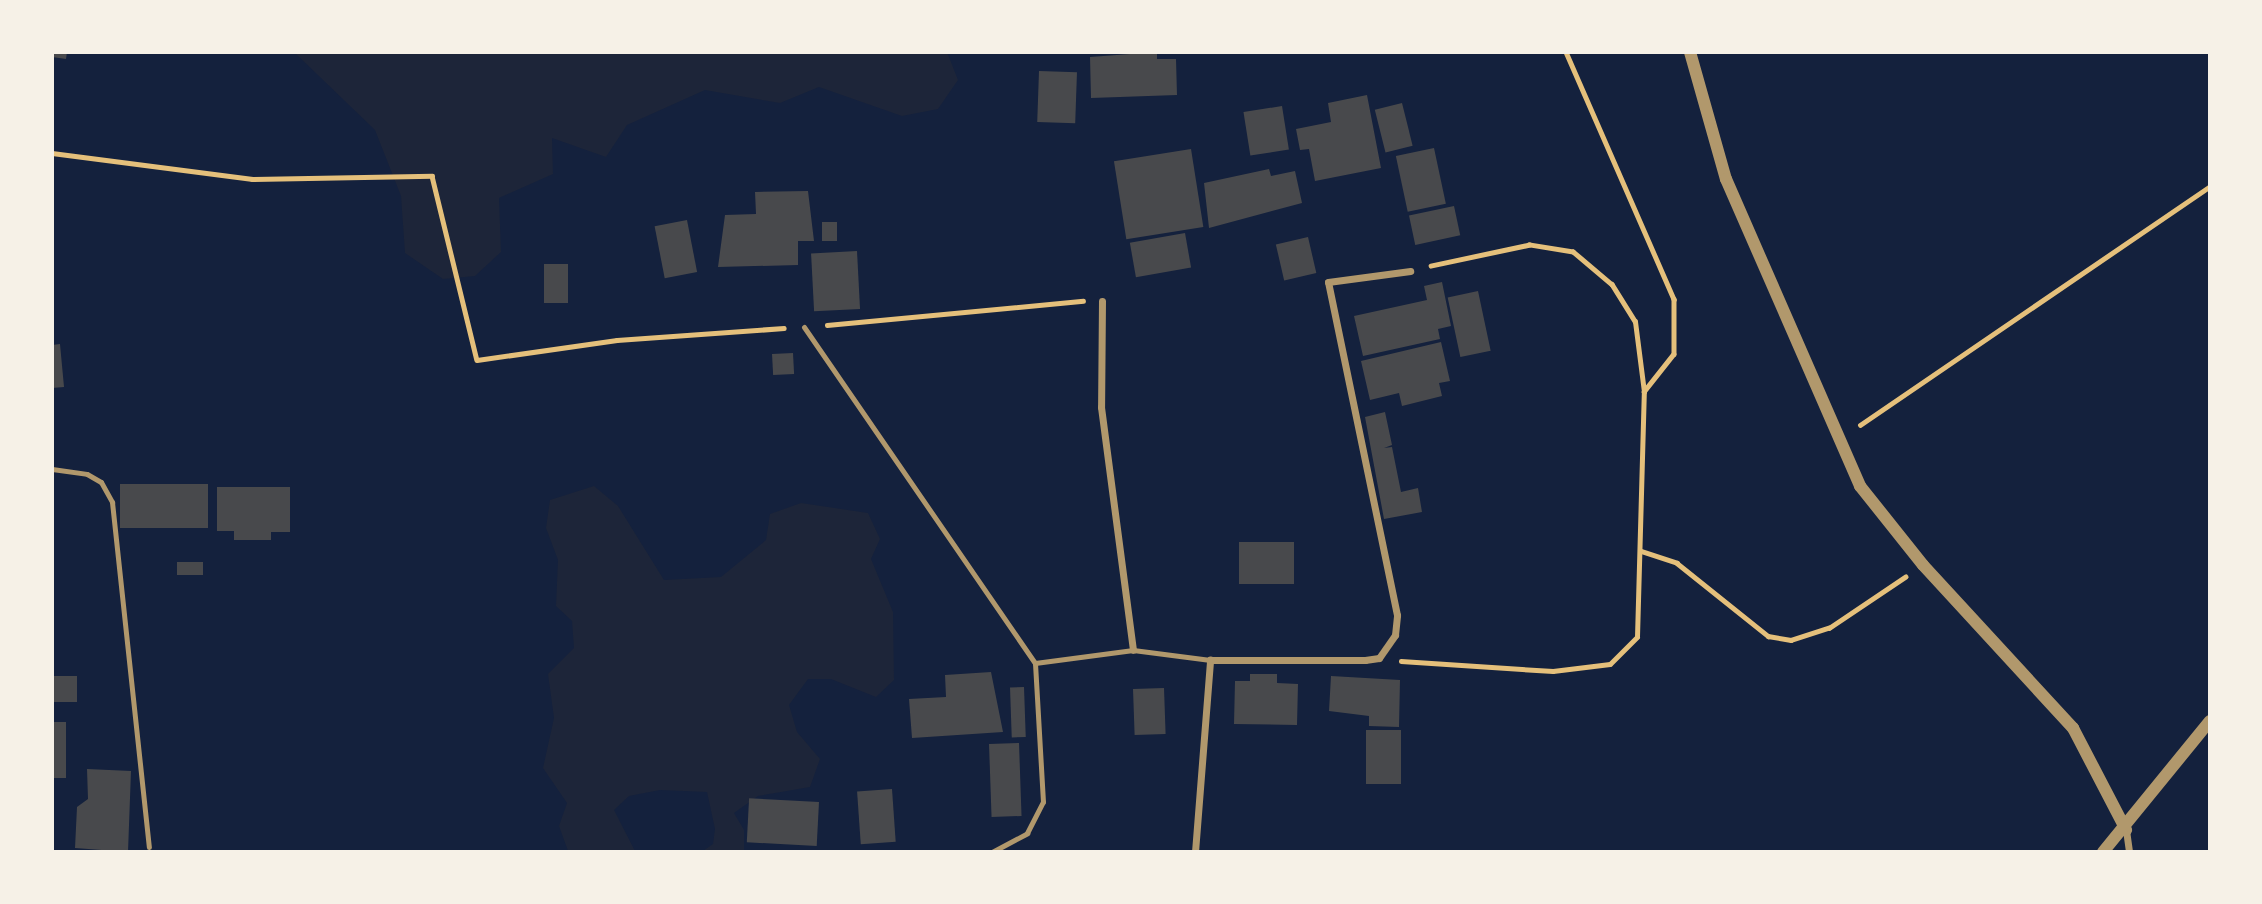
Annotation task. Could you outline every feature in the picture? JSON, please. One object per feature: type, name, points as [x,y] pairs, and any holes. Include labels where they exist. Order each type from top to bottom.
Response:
[{"type":"street","points":[[1690,52],[1726,179],[1860,486],[1923,565],[2073,728],[2126,830],[2129,852]]},
{"type":"street","points":[[1195,852],[1210,660],[1365,660],[1387,650],[1397,615],[1328,282],[1410,271]]},
{"type":"street","points":[[1102,300],[1101,407],[1133,650]]},
{"type":"street","points":[[2103,852],[2126,830],[2210,721]]},
{"type":"lane","points":[[804,327],[1035,663],[1043,802],[1027,833],[992,852]]},
{"type":"lane","points":[[52,469],[94,478],[112,502],[148,849],[198,852]]},
{"type":"lane","points":[[1035,663],[1133,650],[1210,660]]},
{"type":"path","points":[[1566,52],[1674,299],[1674,354],[1644,392]]},
{"type":"path","points":[[52,153],[252,179],[432,176],[477,360],[617,340],[804,327],[1017,303],[1102,300]]},
{"type":"path","points":[[1838,437],[2210,187]]},
{"type":"path","points":[[1387,650],[1409,666],[1553,671],[1610,664],[1637,637],[1641,551],[1636,535],[1644,392],[1634,322],[1612,285],[1573,253],[1530,245],[1410,271]]},
{"type":"path","points":[[1641,551],[1677,563],[1768,636],[1791,640],[1829,628],[1923,565]]},
{"type":"shaded area","points":[[947,52],[958,80],[938,109],[902,116],[819,87],[780,103],[705,90],[627,125],[606,157],[552,138],[553,174],[499,198],[501,252],[475,276],[443,279],[405,253],[401,196],[375,130],[295,53]]},
{"type":"shaded area","points":[[594,486],[618,506],[664,580],[721,577],[766,540],[770,514],[801,503],[868,513],[880,539],[871,559],[893,612],[894,680],[876,697],[831,679],[808,679],[789,705],[797,732],[820,759],[810,787],[758,796],[734,813],[744,830],[744,851],[703,851],[713,844],[715,829],[707,792],[660,790],[629,796],[614,810],[635,851],[568,851],[559,826],[567,803],[543,768],[554,718],[548,674],[574,648],[572,621],[556,606],[558,560],[546,528],[550,500]]},
{"type":"building","points":[[52,52],[67,52],[66,59],[52,57]]},
{"type":"building","points":[[1157,52],[1157,59],[1176,59],[1177,95],[1091,98],[1090,57]]},
{"type":"building","points":[[1039,71],[1077,72],[1075,123],[1037,122]]},
{"type":"building","points":[[1367,95],[1381,168],[1315,181],[1309,149],[1300,150],[1296,129],[1331,122],[1328,103]]},
{"type":"building","points":[[1402,103],[1413,146],[1385,152],[1375,110]]},
{"type":"building","points":[[1282,106],[1289,149],[1250,156],[1243,112]]},
{"type":"building","points":[[1434,148],[1446,204],[1408,212],[1396,156]]},
{"type":"building","points":[[1191,149],[1203,227],[1126,239],[1114,161]]},
{"type":"building","points":[[1269,169],[1271,176],[1295,171],[1302,203],[1209,228],[1204,183]]},
{"type":"building","points":[[808,191],[814,241],[798,241],[798,265],[718,267],[725,215],[756,214],[755,192]]},
{"type":"building","points":[[1454,206],[1460,235],[1415,245],[1409,216]]},
{"type":"building","points":[[687,220],[697,272],[665,278],[655,226]]},
{"type":"building","points":[[822,222],[837,222],[837,241],[822,241]]},
{"type":"building","points":[[1185,233],[1191,267],[1136,277],[1130,243]]},
{"type":"building","points":[[1308,237],[1316,273],[1284,280],[1276,244]]},
{"type":"building","points":[[857,251],[860,309],[814,311],[811,253]]},
{"type":"building","points":[[544,264],[568,264],[568,303],[544,303]]},
{"type":"building","points":[[1442,282],[1451,326],[1438,329],[1440,339],[1363,356],[1354,316],[1427,300],[1424,286]]},
{"type":"building","points":[[1478,291],[1491,351],[1460,357],[1448,297]]},
{"type":"building","points":[[1441,342],[1450,381],[1439,383],[1442,396],[1402,406],[1399,393],[1370,400],[1361,361]]},
{"type":"building","points":[[60,344],[64,387],[52,388],[52,345]]},
{"type":"building","points":[[793,353],[794,374],[773,375],[772,354]]},
{"type":"building","points":[[1385,412],[1392,445],[1384,448],[1392,447],[1401,492],[1418,488],[1422,512],[1384,519],[1365,417]]},
{"type":"building","points":[[120,484],[208,484],[208,528],[120,528]]},
{"type":"building","points":[[217,487],[290,487],[290,532],[271,532],[271,540],[234,540],[234,531],[217,531]]},
{"type":"building","points":[[1239,542],[1294,542],[1294,584],[1239,584]]},
{"type":"building","points":[[177,562],[203,562],[203,575],[177,575]]},
{"type":"building","points":[[991,672],[1003,732],[912,738],[909,699],[946,697],[945,675]]},
{"type":"building","points":[[1250,674],[1277,674],[1277,683],[1298,684],[1297,725],[1234,724],[1235,681],[1250,681]]},
{"type":"building","points":[[52,676],[77,676],[77,702],[52,702]]},
{"type":"building","points":[[1331,676],[1400,680],[1399,727],[1369,726],[1369,716],[1329,711]]},
{"type":"building","points":[[1010,687],[1024,687],[1026,737],[1012,737]]},
{"type":"building","points":[[1164,688],[1166,734],[1135,735],[1133,689]]},
{"type":"building","points":[[52,722],[66,722],[66,778],[52,778]]},
{"type":"building","points":[[1366,730],[1401,730],[1401,784],[1366,784]]},
{"type":"building","points":[[1019,743],[1022,816],[992,817],[989,744]]},
{"type":"building","points":[[87,769],[131,771],[128,852],[75,848],[77,807],[88,799]]},
{"type":"building","points":[[892,789],[896,842],[861,844],[857,791]]},
{"type":"building","points":[[749,798],[819,802],[817,846],[747,842]]}]
